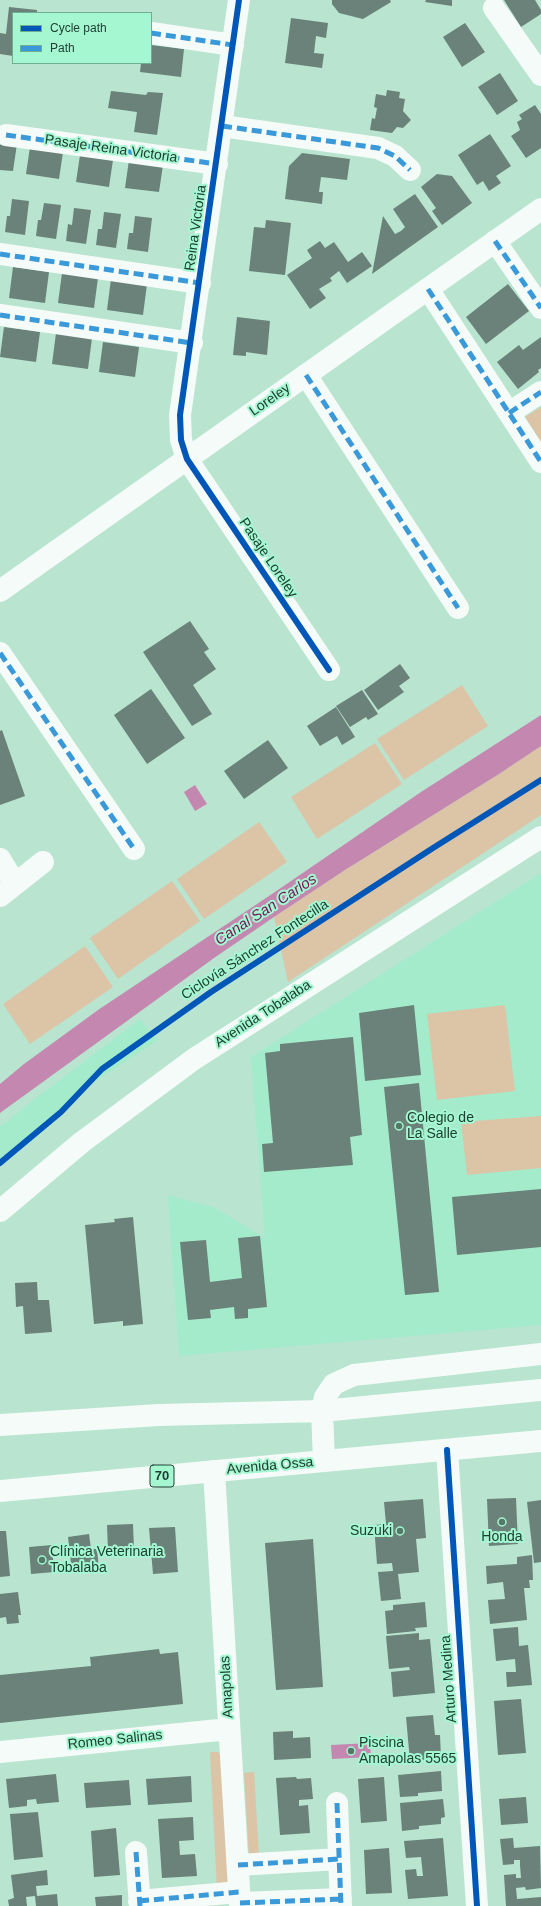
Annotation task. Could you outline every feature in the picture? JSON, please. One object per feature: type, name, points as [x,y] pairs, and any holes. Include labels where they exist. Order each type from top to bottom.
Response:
[{"type":"street","name":"Reina Victoria","points":[[187,459],[181,440],[180,428],[239,0]]},
{"type":"street","points":[[494,8],[541,75]]},
{"type":"street","points":[[152,33],[233,45]]},
{"type":"street","points":[[222,126],[378,148],[395,156],[410,170]]},
{"type":"street","name":"Pasaje Reina Victoria","points":[[6,135],[216,164]]},
{"type":"street","name":"Loreley","points":[[0,591],[541,209]]},
{"type":"street","points":[[495,241],[541,308]]},
{"type":"street","points":[[0,254],[200,284]]},
{"type":"street","points":[[428,289],[541,461]]},
{"type":"street","points":[[0,315],[192,343]]},
{"type":"street","points":[[306,375],[458,608]]},
{"type":"street","points":[[509,413],[541,392]]},
{"type":"street","name":"Pasaje Loreley","points":[[187,459],[329,670]]},
{"type":"street","points":[[0,653],[134,849]]},
{"type":"street","name":"Avenida Tobalaba","points":[[0,1210],[82,1142],[194,1059],[541,837]]},
{"type":"street","points":[[0,859],[7,890],[43,862]]},
{"type":"street","points":[[324,1461],[322,1411],[325,1397],[334,1384],[354,1375],[541,1354]]},
{"type":"street","points":[[0,1425],[144,1416],[322,1411],[541,1390]]},
{"type":"street","name":"Avenida Ossa","points":[[0,1491],[541,1441]]},
{"type":"street","name":"Arturo Medina","points":[[447,1450],[477,1906]]},
{"type":"street","name":"Amapolas","points":[[214,1471],[240,1900]]},
{"type":"street","name":"Romeo Salinas","points":[[0,1752],[229,1729]]},
{"type":"street","points":[[136,1852],[139,1904],[240,1900],[341,1902],[337,1802]]},
{"type":"street","points":[[238,1865],[339,1858]]},
{"type":"shaded area","points":[[541,407],[541,442],[525,417]]},
{"type":"shaded area","points":[[462,685],[488,726],[404,780],[377,739]]},
{"type":"shaded area","points":[[375,743],[402,784],[317,839],[291,797]]},
{"type":"shaded area","points":[[541,746],[541,815],[288,982],[274,917],[345,870],[499,774]]},
{"type":"shaded area","points":[[259,822],[287,862],[204,919],[177,879]]},
{"type":"shaded area","name":"Colegio de La Salle","points":[[541,873],[541,1325],[179,1356],[168,1195],[213,1207],[265,1238],[251,1057]]},
{"type":"shaded area","points":[[172,881],[200,921],[118,979],[90,938]]},
{"type":"shaded area","points":[[85,946],[113,987],[30,1044],[3,1004]]},
{"type":"shaded area","points":[[505,1005],[515,1091],[437,1100],[427,1014]]},
{"type":"shaded area","points":[[140,1019],[158,1040],[90,1085],[0,1160],[0,1127]]},
{"type":"shaded area","points":[[541,1116],[541,1168],[467,1175],[461,1122]]},
{"type":"shaded area","points":[[210,1752],[218,1752],[220,1755],[229,1889],[217,1890]]},
{"type":"shaded area","points":[[254,1772],[259,1857],[249,1857],[244,1773]]},
{"type":"water","name":"Canal San Carlos","points":[[541,715],[541,746],[499,774],[345,870],[274,917],[214,958],[0,1113],[0,1084],[24,1064],[98,1010],[421,792]]},
{"type":"water","points":[[195,785],[207,804],[195,811],[184,792]]},
{"type":"water","name":"Piscina Amapolas 5565","points":[[370,1743],[371,1757],[332,1759],[331,1745]]},
{"type":"building","points":[[332,0],[390,0],[391,2],[363,19],[339,13],[332,4]]},
{"type":"building","points":[[426,0],[452,0],[452,6],[425,2]]},
{"type":"building","points":[[504,0],[535,0],[541,10],[541,14],[521,27]]},
{"type":"building","points":[[9,7],[37,10],[37,12],[12,12],[12,56],[0,54],[0,33],[6,34]]},
{"type":"building","points":[[291,18],[328,23],[326,38],[316,36],[314,53],[324,54],[322,68],[285,63]]},
{"type":"building","points":[[465,23],[485,52],[462,67],[443,37]]},
{"type":"building","points":[[152,45],[184,49],[181,77],[140,72],[141,64],[152,64]]},
{"type":"building","points":[[500,73],[518,101],[497,115],[478,87]]},
{"type":"building","points":[[387,90],[400,92],[399,98],[405,99],[403,111],[411,120],[403,128],[397,127],[392,133],[370,130],[372,118],[375,119],[377,108],[374,107],[376,94],[386,96]]},
{"type":"building","points":[[111,91],[146,95],[148,92],[163,93],[157,135],[134,132],[137,112],[108,108]]},
{"type":"building","points":[[535,105],[541,114],[541,148],[526,158],[511,136],[520,130],[517,122],[522,119],[519,115]]},
{"type":"building","points":[[490,134],[511,166],[496,176],[501,183],[489,191],[483,181],[477,185],[458,155]]},
{"type":"building","points":[[0,141],[17,144],[13,171],[0,170]]},
{"type":"building","points":[[30,147],[63,152],[59,179],[26,174]]},
{"type":"building","points":[[302,153],[350,159],[347,180],[321,177],[319,192],[323,192],[322,204],[285,199],[289,166]]},
{"type":"building","points":[[80,155],[113,160],[109,187],[76,182]]},
{"type":"building","points":[[129,160],[163,165],[159,192],[125,188]]},
{"type":"building","points":[[437,174],[452,176],[472,203],[442,225],[432,211],[436,208],[421,187]]},
{"type":"building","points":[[415,194],[438,227],[372,274],[383,216],[395,234],[401,231],[405,227],[393,209]]},
{"type":"building","points":[[12,199],[29,201],[25,235],[5,232],[7,216],[10,216]]},
{"type":"building","points":[[44,203],[61,205],[56,239],[36,236],[38,220],[41,220]]},
{"type":"building","points":[[74,208],[91,210],[86,244],[66,241],[68,224],[72,225]]},
{"type":"building","points":[[104,212],[121,214],[116,248],[96,245],[98,229],[102,229]]},
{"type":"building","points":[[135,216],[152,218],[148,252],[127,249],[129,233],[133,233]]},
{"type":"building","points":[[266,220],[291,223],[285,275],[249,271],[254,227],[265,228]]},
{"type":"building","points":[[320,241],[325,248],[334,242],[348,262],[362,252],[372,266],[347,283],[339,271],[330,278],[332,281],[319,289],[326,298],[310,309],[287,275],[312,258],[307,250]]},
{"type":"building","points":[[13,267],[49,272],[45,303],[9,298]]},
{"type":"building","points":[[62,273],[98,278],[94,308],[58,303]]},
{"type":"building","points":[[111,279],[147,284],[143,315],[107,310]]},
{"type":"building","points":[[508,284],[529,311],[486,344],[466,317]]},
{"type":"building","points":[[237,317],[270,321],[267,355],[246,352],[246,356],[233,355]]},
{"type":"building","points":[[4,327],[40,332],[36,362],[0,357]]},
{"type":"building","points":[[56,333],[92,338],[88,369],[52,364]]},
{"type":"building","points":[[541,337],[541,368],[538,370],[539,372],[518,389],[497,362],[519,345],[523,350]]},
{"type":"building","points":[[103,342],[139,347],[135,377],[99,372]]},
{"type":"building","points":[[190,621],[209,649],[204,652],[216,669],[193,685],[212,714],[192,726],[143,652]]},
{"type":"building","points":[[400,664],[410,678],[399,686],[404,692],[378,710],[364,690]]},
{"type":"building","points":[[151,689],[185,738],[147,764],[114,715]]},
{"type":"building","points":[[362,690],[378,714],[368,720],[366,717],[350,727],[336,706]]},
{"type":"building","points":[[336,707],[355,737],[342,745],[337,736],[320,746],[307,726]]},
{"type":"building","points":[[2,730],[25,796],[0,805],[0,731]]},
{"type":"building","points":[[268,740],[288,768],[244,799],[224,771]]},
{"type":"building","points":[[414,1005],[421,1075],[365,1081],[359,1013]]},
{"type":"building","points":[[353,1037],[362,1135],[350,1137],[353,1165],[264,1172],[262,1144],[273,1143],[265,1053],[280,1051],[280,1044]]},
{"type":"building","points":[[419,1083],[439,1292],[405,1295],[384,1087]]},
{"type":"building","points":[[541,1189],[541,1247],[457,1255],[452,1197]]},
{"type":"building","points":[[133,1217],[143,1324],[123,1326],[123,1321],[94,1324],[85,1225],[115,1222],[114,1219]]},
{"type":"building","points":[[260,1236],[267,1307],[248,1309],[248,1318],[235,1319],[234,1307],[210,1310],[211,1318],[188,1320],[180,1242],[206,1240],[210,1282],[242,1278],[238,1238]]},
{"type":"building","points":[[37,1282],[38,1300],[49,1300],[52,1332],[25,1334],[23,1306],[16,1307],[15,1283]]},
{"type":"building","name":"Honda","points":[[516,1498],[518,1544],[489,1546],[487,1499]]},
{"type":"building","name":"Suzuki","points":[[423,1499],[426,1538],[416,1539],[419,1572],[398,1574],[401,1599],[381,1601],[378,1572],[393,1571],[392,1563],[377,1564],[374,1525],[386,1524],[384,1502]]},
{"type":"building","points":[[541,1500],[541,1562],[534,1563],[527,1502]]},
{"type":"building","points":[[133,1524],[134,1550],[108,1551],[107,1525]]},
{"type":"building","points":[[175,1527],[178,1572],[153,1574],[149,1528]]},
{"type":"building","points":[[0,1531],[6,1531],[10,1576],[0,1577]]},
{"type":"building","points":[[89,1534],[91,1549],[97,1549],[99,1569],[72,1572],[68,1537]]},
{"type":"building","points":[[313,1539],[323,1687],[276,1690],[265,1543]]},
{"type":"building","name":"Clínica Veterinaria Tobalaba","points":[[52,1545],[54,1572],[31,1574],[29,1547]]},
{"type":"building","points":[[532,1555],[533,1580],[529,1580],[530,1588],[524,1588],[527,1620],[490,1624],[488,1600],[505,1599],[503,1582],[487,1584],[486,1566],[517,1564],[517,1557]]},
{"type":"building","points":[[18,1592],[21,1615],[18,1615],[19,1623],[7,1624],[6,1617],[0,1618],[0,1594]]},
{"type":"building","points":[[425,1602],[427,1627],[415,1628],[416,1631],[387,1634],[385,1611],[393,1610],[393,1605]]},
{"type":"building","points":[[518,1627],[519,1646],[528,1645],[532,1685],[507,1687],[506,1672],[516,1672],[515,1659],[496,1661],[493,1629]]},
{"type":"building","points":[[419,1633],[419,1640],[430,1639],[435,1693],[393,1697],[391,1672],[410,1670],[409,1667],[389,1669],[386,1636]]},
{"type":"building","points":[[159,1649],[160,1654],[178,1652],[183,1704],[0,1723],[0,1675],[91,1666],[90,1657]]},
{"type":"building","points":[[521,1699],[526,1753],[498,1755],[494,1701]]},
{"type":"building","points":[[433,1715],[435,1735],[440,1735],[441,1758],[410,1761],[406,1717]]},
{"type":"building","points":[[293,1731],[293,1738],[310,1737],[311,1758],[274,1760],[273,1732]]},
{"type":"building","points":[[441,1771],[442,1791],[418,1793],[418,1796],[400,1797],[398,1775]]},
{"type":"building","points":[[56,1774],[59,1802],[37,1804],[36,1799],[27,1800],[27,1806],[9,1808],[6,1779]]},
{"type":"building","points":[[191,1776],[192,1802],[148,1805],[146,1779]]},
{"type":"building","points":[[296,1777],[297,1779],[311,1778],[313,1799],[299,1800],[299,1806],[308,1805],[310,1833],[280,1835],[276,1778]]},
{"type":"building","points":[[384,1777],[387,1821],[361,1823],[358,1779]]},
{"type":"building","points":[[129,1780],[131,1805],[86,1808],[84,1783]]},
{"type":"building","points":[[526,1797],[528,1823],[501,1825],[499,1799]]},
{"type":"building","points":[[443,1799],[445,1817],[441,1818],[441,1824],[419,1826],[419,1829],[402,1831],[400,1803]]},
{"type":"building","points":[[38,1812],[43,1857],[14,1860],[10,1814]]},
{"type":"building","points":[[193,1817],[194,1840],[179,1841],[180,1855],[195,1854],[197,1876],[162,1878],[158,1819]]},
{"type":"building","points":[[116,1828],[120,1875],[94,1877],[91,1831]]},
{"type":"building","points":[[443,1838],[448,1896],[408,1899],[405,1870],[416,1869],[417,1876],[423,1876],[421,1857],[406,1858],[404,1841]]},
{"type":"building","points":[[513,1838],[514,1848],[540,1846],[541,1888],[526,1890],[525,1887],[516,1888],[517,1899],[541,1897],[541,1906],[506,1906],[504,1875],[516,1874],[516,1878],[521,1878],[520,1860],[514,1860],[514,1864],[503,1865],[500,1839]]},
{"type":"building","points":[[389,1848],[392,1893],[366,1894],[364,1850]]},
{"type":"building","points":[[47,1870],[48,1885],[36,1886],[37,1896],[57,1894],[58,1906],[36,1906],[35,1896],[26,1897],[27,1906],[9,1906],[8,1900],[14,1898],[11,1875]]},
{"type":"building","points":[[122,1895],[122,1906],[96,1906],[95,1897]]},
{"type":"marked path","points":[[152,33],[233,45]]},
{"type":"marked path","points":[[222,126],[378,148],[395,156],[410,170]]},
{"type":"marked path","points":[[6,135],[217,164]]},
{"type":"marked path","points":[[495,241],[541,308]]},
{"type":"marked path","points":[[0,254],[200,283]]},
{"type":"marked path","points":[[428,289],[541,462]]},
{"type":"marked path","points":[[0,315],[192,343]]},
{"type":"marked path","points":[[306,375],[458,608]]},
{"type":"marked path","points":[[509,413],[541,392]]},
{"type":"marked path","points":[[0,653],[134,849]]},
{"type":"marked path","points":[[337,1803],[341,1906]]},
{"type":"marked path","points":[[136,1852],[140,1906]]},
{"type":"marked path","points":[[238,1865],[339,1859]]},
{"type":"marked path","points":[[139,1901],[239,1892]]},
{"type":"marked path","points":[[240,1903],[341,1899]]},
{"type":"cycle path","points":[[239,0],[180,415],[181,440],[187,459],[329,670]]},
{"type":"cycle path","name":"Ciclovía Sánchez Fontecilla","points":[[0,1163],[61,1112],[102,1069],[211,992],[541,780]]},
{"type":"cycle path","points":[[447,1450],[477,1906]]},
{"type":"place","name":"Colegio de La Salle","points":[[399,1126]]},
{"type":"place","name":"Honda","points":[[502,1522]]},
{"type":"place","name":"Suzuki","points":[[400,1531]]},
{"type":"place","name":"Clínica Veterinaria Tobalaba","points":[[42,1560]]},
{"type":"place","name":"Piscina Amapolas 5565","points":[[351,1751]]}]
